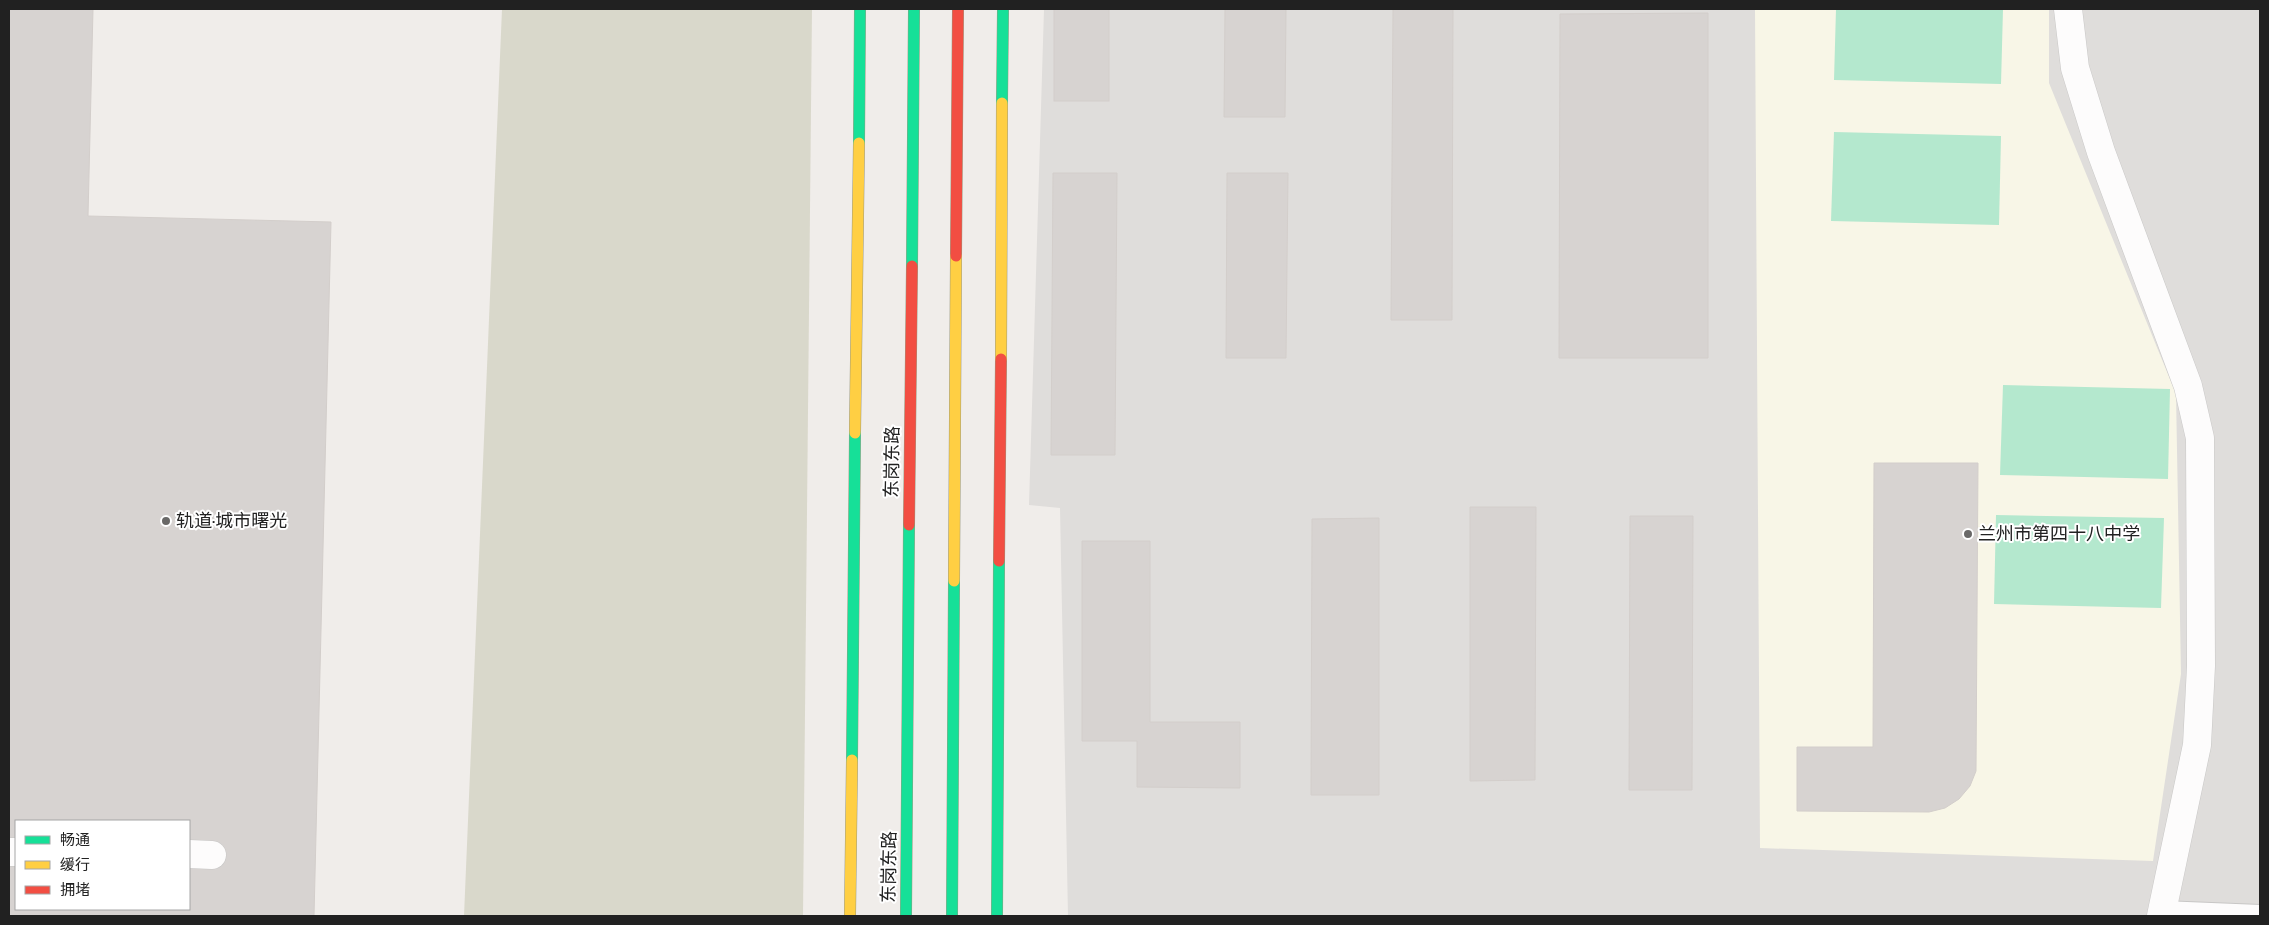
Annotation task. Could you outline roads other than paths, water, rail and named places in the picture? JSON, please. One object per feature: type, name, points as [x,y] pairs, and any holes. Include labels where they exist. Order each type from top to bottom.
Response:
[{"type":"street","points":[[850,916],[860,9]]},
{"type":"street","name":"东岗东路","points":[[906,916],[914,9]]},
{"type":"street","points":[[952,916],[958,9]]},
{"type":"street","points":[[997,916],[1003,9]]},
{"type":"street","points":[[2068,9],[2078,77],[2101,152],[2188,386],[2200,438],[2201,666],[2197,745],[2161,912]]},
{"type":"lane","points":[[2161,912],[2260,913]]},
{"type":"place","name":"轨道·城市曙光","points":[[166,521]]},
{"type":"place","name":"兰州市第四十八中学","points":[[1968,534]]}]
